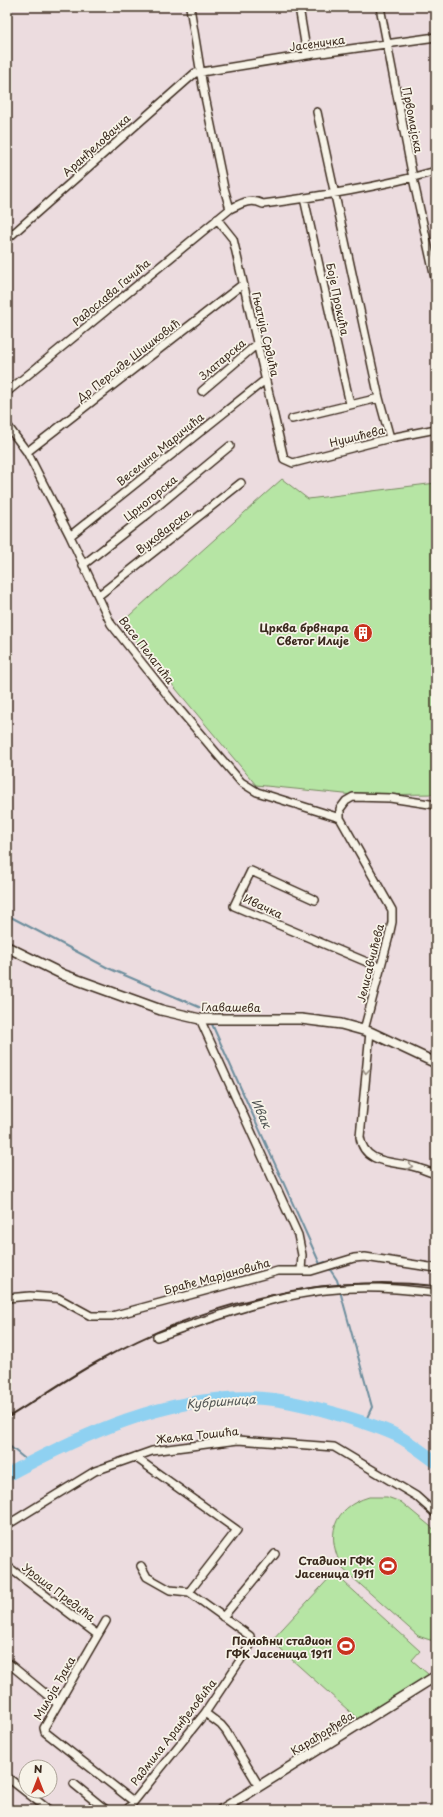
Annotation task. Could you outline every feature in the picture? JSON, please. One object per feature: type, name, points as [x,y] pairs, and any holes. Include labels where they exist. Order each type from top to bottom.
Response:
[{"type":"main road","name":"Главашева","points":[[7,947],[47,968],[100,989],[161,1010],[203,1019],[311,1020],[341,1024],[367,1031],[436,1063]]},
{"type":"main road","name":"Карађорђева","points":[[220,1810],[436,1676]]},
{"type":"street","points":[[190,7],[202,71],[203,87],[224,188],[230,209],[248,201],[256,201],[263,204],[334,194],[413,178],[436,171]]},
{"type":"street","points":[[298,7],[307,55]]},
{"type":"street","name":"Првомајска","points":[[380,7],[413,178],[436,283]]},
{"type":"street","name":"Јасеничка","points":[[202,71],[436,37]]},
{"type":"street","name":"Аранђеловачка","points":[[7,239],[188,78],[202,71]]},
{"type":"street","name":"Боје Прокића","points":[[317,112],[379,398],[390,438]]},
{"type":"street","name":"Боје Прокића","points":[[304,198],[350,404]]},
{"type":"street","name":"Радослава Гачића","points":[[7,392],[230,209]]},
{"type":"street","name":"Гњатија Срдића","points":[[217,219],[233,238],[264,380],[284,459]]},
{"type":"street","name":"Др Персиде Шишковић","points":[[27,452],[243,284]]},
{"type":"street","name":"Златарска","points":[[202,391],[256,345]]},
{"type":"street","name":"Веселина Маричића","points":[[70,536],[264,380]]},
{"type":"street","points":[[292,419],[379,398]]},
{"type":"street","name":"Васе Пелагића","points":[[7,425],[27,452],[70,536],[111,624],[173,702],[241,782],[257,792],[340,818]]},
{"type":"street","name":"Нушићева","points":[[284,459],[293,463],[390,438],[436,429]]},
{"type":"street","name":"Црногорска","points":[[83,565],[148,514],[230,446]]},
{"type":"street","name":"Вуковарска","points":[[98,596],[241,483]]},
{"type":"street","points":[[340,818],[340,809],[346,801],[352,797],[390,798],[436,806]]},
{"type":"street","name":"Јелисавчићева","points":[[340,818],[392,910],[391,929],[367,1031],[360,1137],[363,1149],[368,1154],[379,1160],[415,1167],[436,1174]]},
{"type":"street","name":"Ивачка","points":[[315,900],[251,871],[234,906],[381,968]]},
{"type":"street","points":[[203,1019],[298,1236],[302,1255],[301,1271]]},
{"type":"street","name":"Браће Марјановића","points":[[7,1298],[30,1296],[58,1298],[91,1316],[112,1316],[278,1271],[311,1271],[340,1262],[365,1257],[436,1268]]},
{"type":"street","points":[[157,1337],[232,1310],[282,1297],[324,1290],[357,1288],[436,1292]]},
{"type":"street","name":"Жељка Тошића","points":[[7,1525],[96,1471],[152,1451],[238,1440],[334,1447],[416,1496],[436,1514]]},
{"type":"street","points":[[135,1457],[237,1530],[189,1592]]},
{"type":"street","points":[[223,1617],[275,1554]]},
{"type":"street","name":"Уроша Предића","points":[[7,1566],[98,1635]]},
{"type":"street","name":"Радмила Аранђеловића","points":[[127,1810],[205,1713],[251,1644],[250,1636],[189,1592],[170,1590],[148,1577],[141,1566]]},
{"type":"street","name":"Милоја Ђака","points":[[106,1622],[44,1725],[45,1732],[134,1801]]},
{"type":"street","points":[[7,1662],[58,1704]]},
{"type":"street","points":[[205,1713],[221,1725],[226,1731],[259,1786]]},
{"type":"street","points":[[7,1777],[49,1810]]},
{"type":"street","points":[[74,1784],[106,1810]]},
{"type":"green space","points":[[282,479],[308,499],[436,483],[436,794],[354,795],[256,785],[121,623]]},
{"type":"green space","name":"Стадион ГФК Јасеница 1911","points":[[369,1497],[387,1497],[401,1502],[436,1531],[436,1641],[418,1636],[343,1569],[337,1557],[334,1545],[335,1525],[347,1508]]},
{"type":"green space","name":"Помоћни стадион ГФК Јасеница 1911","points":[[334,1573],[420,1651],[412,1660],[429,1675],[358,1719],[271,1641]]},
{"type":"waterway","name":"Ивак","points":[[7,915],[108,968],[199,1007],[206,1011],[209,1016]]},
{"type":"waterway","name":"Ивак","points":[[211,1022],[320,1264],[325,1262],[327,1264]]},
{"type":"waterway","name":"Ивак","points":[[329,1268],[337,1280],[339,1287]]},
{"type":"waterway","name":"Ивак","points":[[340,1291],[372,1407],[365,1422]]},
{"type":"waterway","name":"Кубршница","points":[[7,1475],[65,1445],[127,1420],[158,1410],[190,1403],[223,1399],[256,1398],[285,1401],[330,1412],[388,1431],[411,1444],[436,1462]]},
{"type":"waterway","points":[[7,1444],[30,1463]]},
{"type":"railway","points":[[7,1418],[97,1362],[136,1342],[177,1324],[218,1309],[261,1297],[304,1289],[348,1284],[392,1283],[436,1286]]},
{"type":"place","name":"Црква брвнара Светог Илије","points":[[363,633]]},
{"type":"place","name":"Стадион ГФК Јасеница 1911","points":[[388,1566]]},
{"type":"place","name":"Помоћни стадион ГФК Јасеница 1911","points":[[346,1646]]}]
